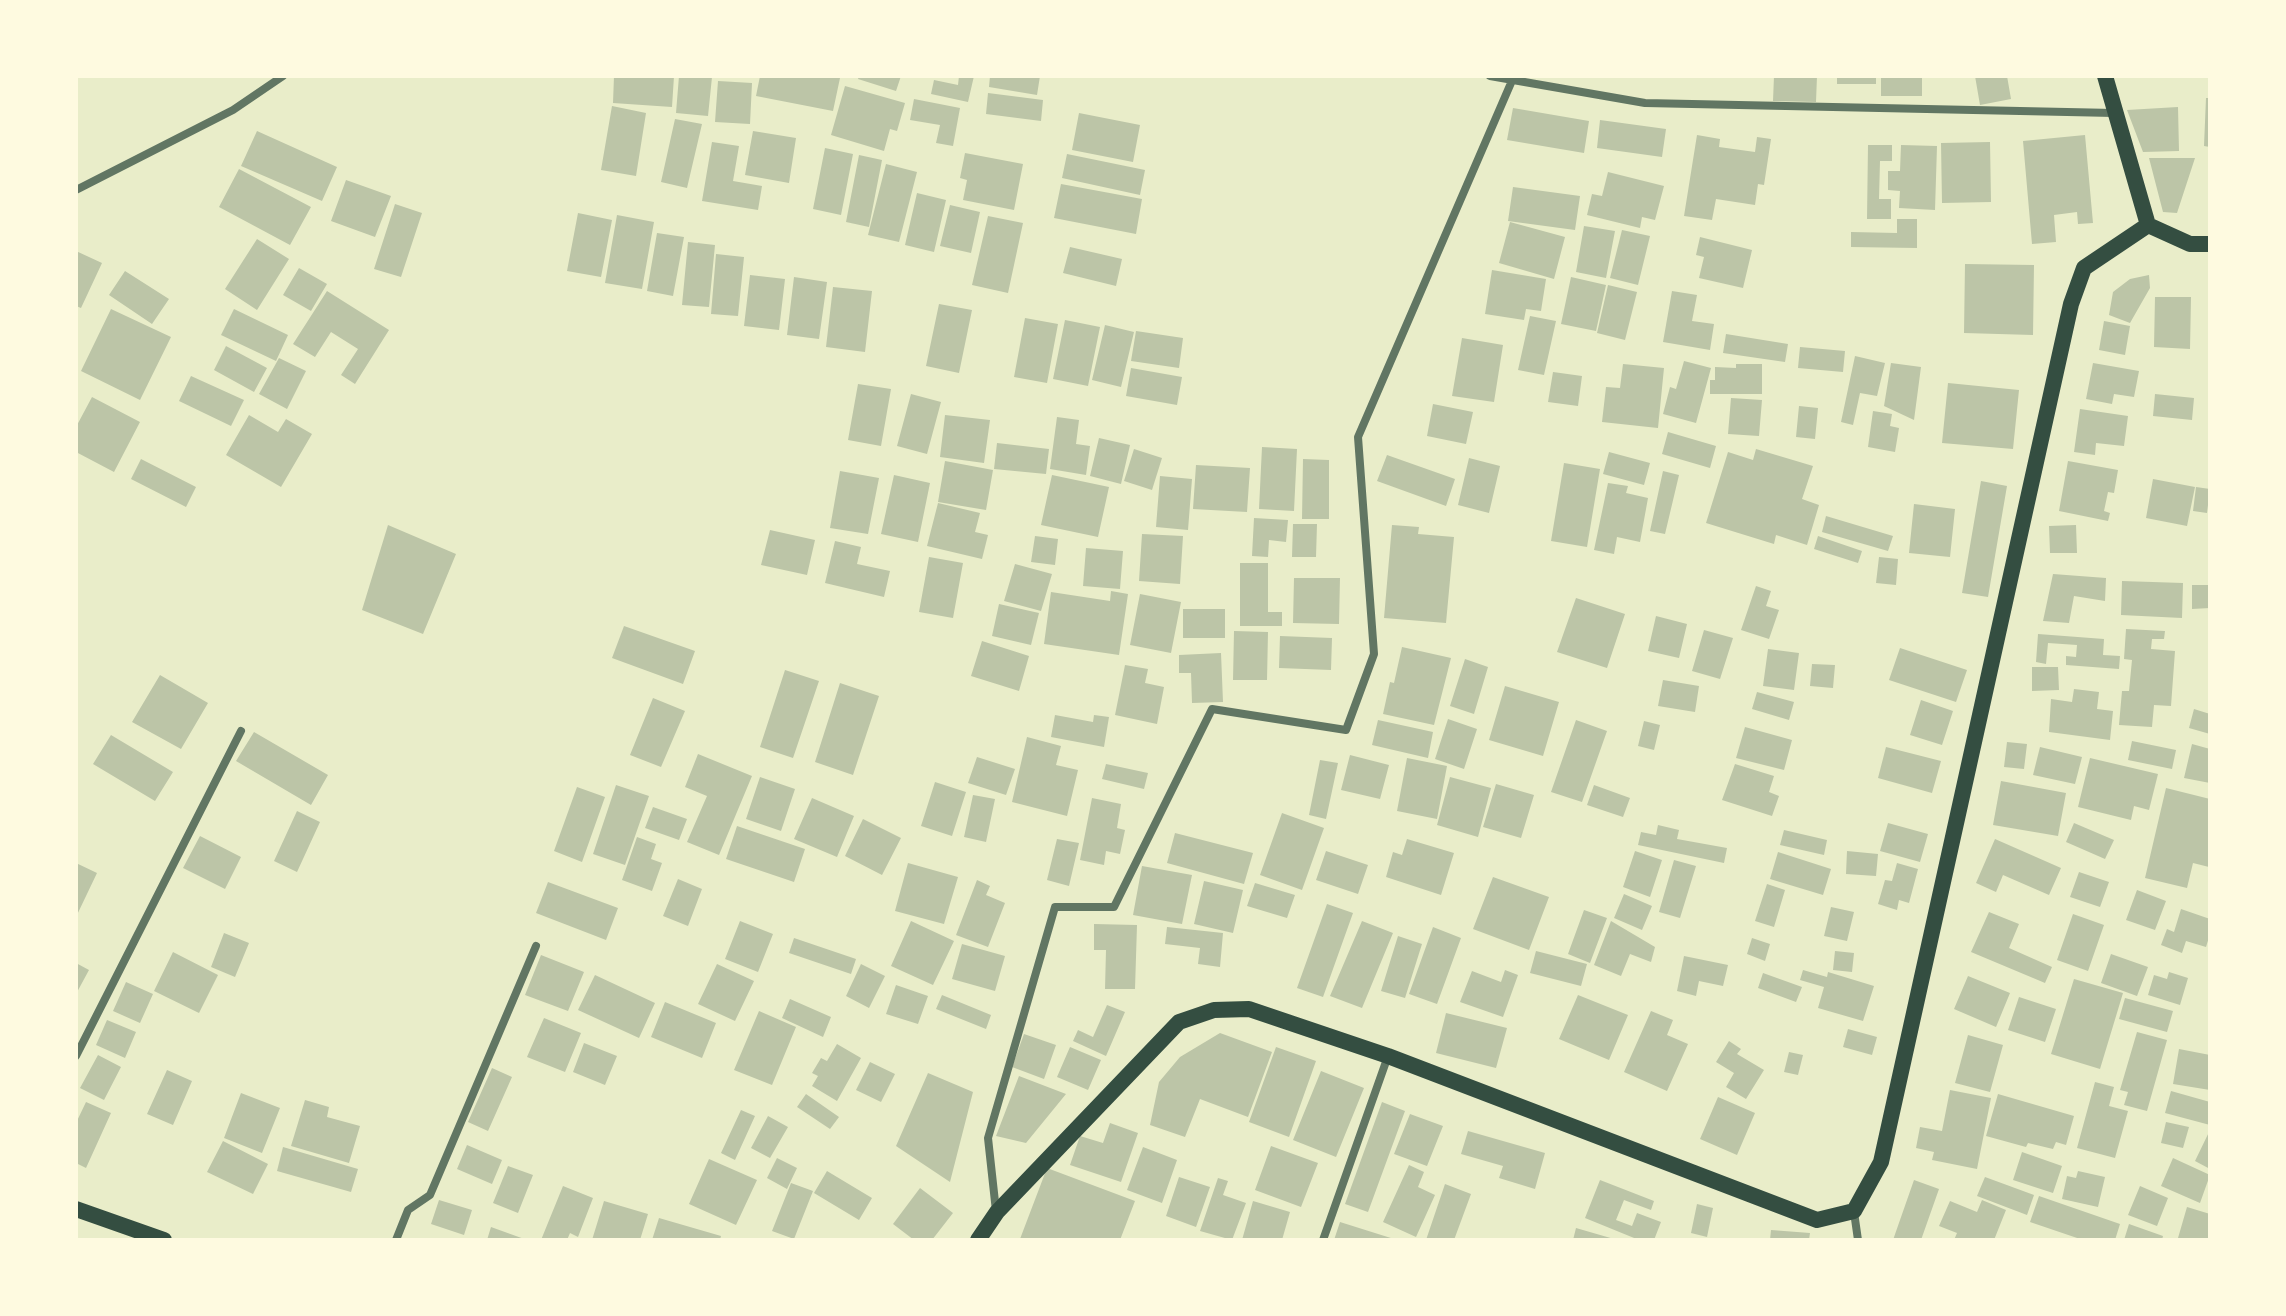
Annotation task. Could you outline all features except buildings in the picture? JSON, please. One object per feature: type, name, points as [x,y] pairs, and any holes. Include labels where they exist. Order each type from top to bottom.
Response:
[{"type":"main road","points":[[2105,76],[2148,225],[2190,244],[2210,244]]},
{"type":"main road","points":[[978,1240],[997,1212],[1179,1022],[1214,1010],[1249,1009],[1388,1056],[1817,1220],[1854,1211],[1881,1162],[2071,304],[2084,268],[2148,225]]},
{"type":"main road","points":[[76,1209],[164,1240]]},
{"type":"street","points":[[76,190],[233,110],[283,76]]},
{"type":"street","points":[[1490,76],[1645,103],[2114,113]]},
{"type":"street","points":[[997,1212],[988,1138],[1055,907],[1114,907],[1212,709],[1346,730],[1374,654],[1358,437],[1513,79]]},
{"type":"street","points":[[76,1056],[241,731]]},
{"type":"street","points":[[396,1240],[408,1210],[430,1195],[536,946]]},
{"type":"street","points":[[1323,1240],[1388,1056]]},
{"type":"street","points":[[1854,1211],[1858,1240]]}]
